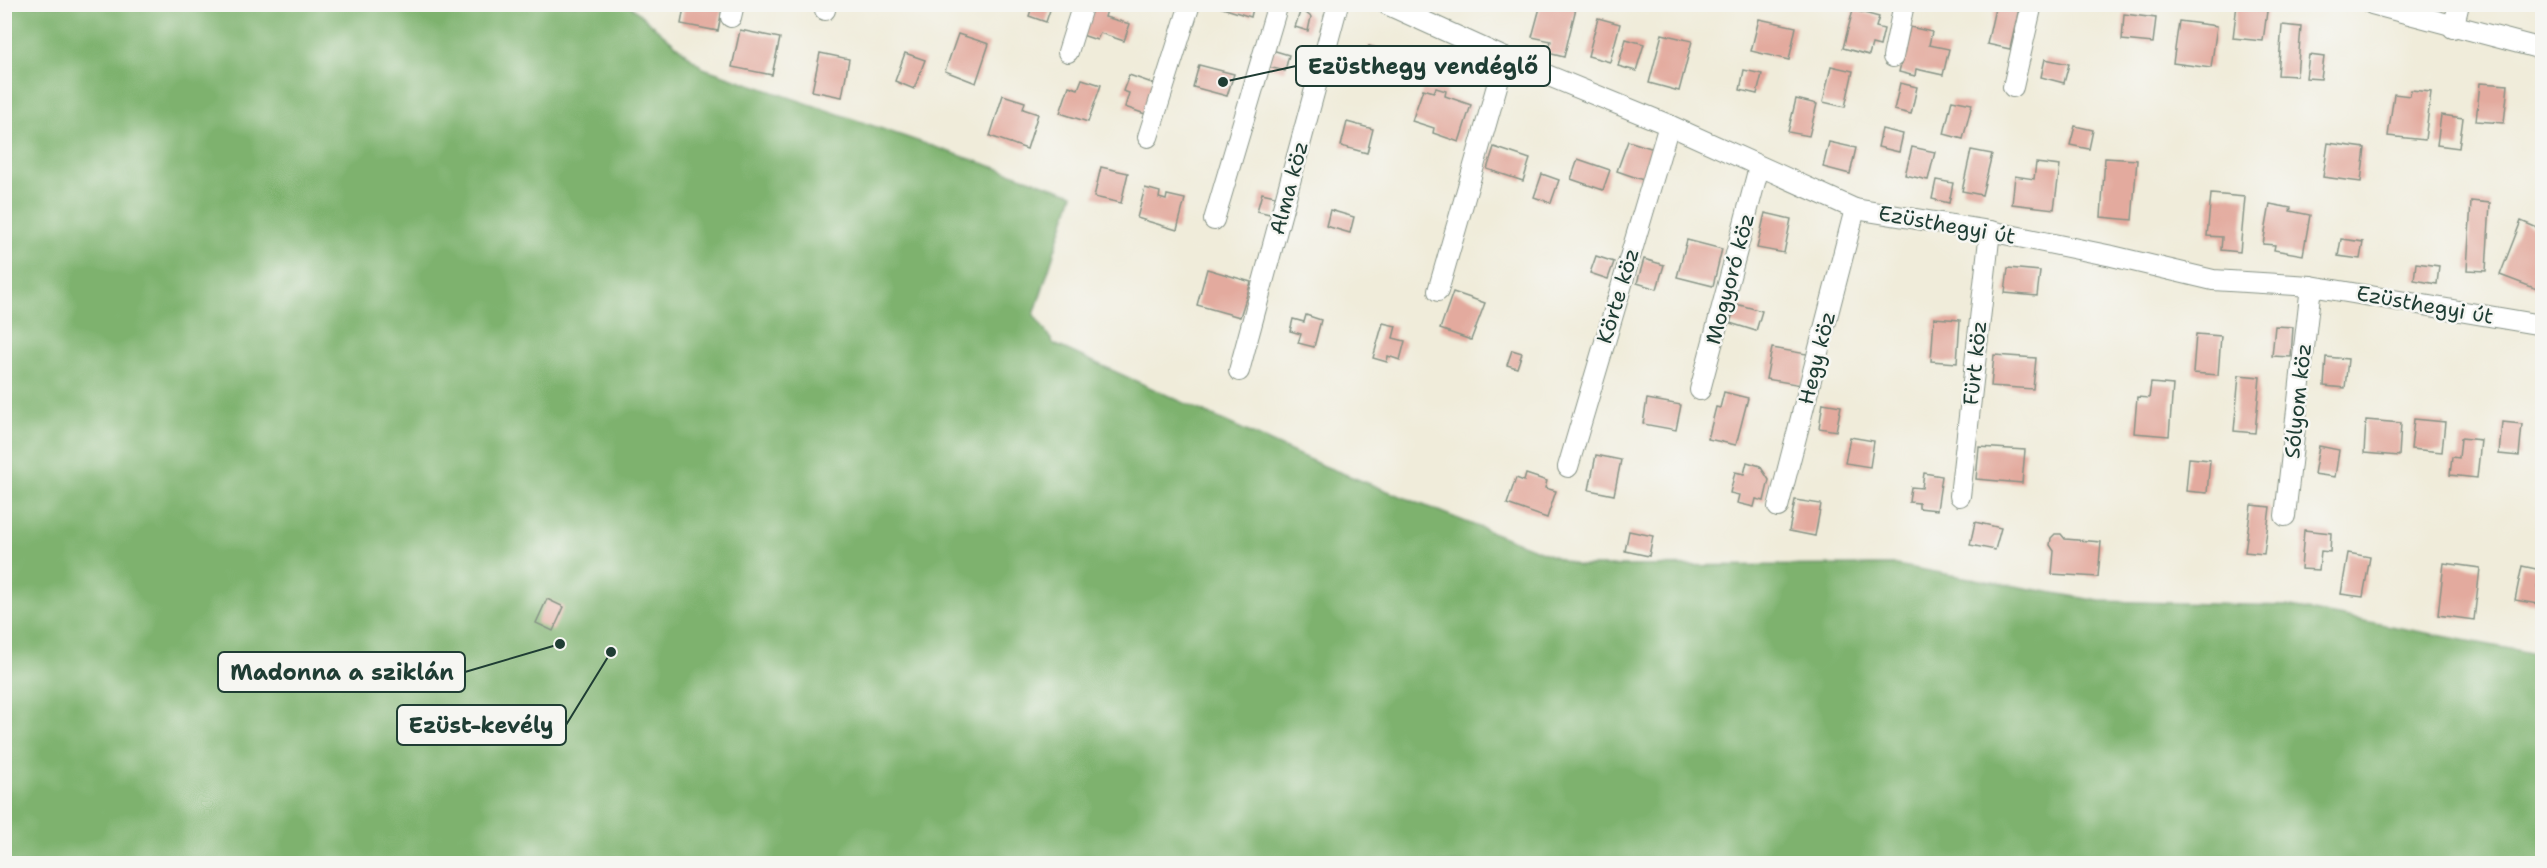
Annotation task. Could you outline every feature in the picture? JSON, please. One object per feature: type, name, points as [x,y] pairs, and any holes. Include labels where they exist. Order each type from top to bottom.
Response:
[{"type":"street","points":[[1068,52],[1083,4]]},
{"type":"street","points":[[1148,136],[1190,4]]},
{"type":"street","points":[[1214,220],[1278,4]]},
{"type":"street","name":"Alma köz","points":[[1239,371],[1338,4]]},
{"type":"street","name":"Ezüsthegyi út","points":[[1386,4],[1505,58],[1669,125],[1855,209],[1990,231],[2213,279],[2312,286],[2542,325]]},
{"type":"street","points":[[1893,57],[1904,4]]},
{"type":"street","points":[[2013,87],[2032,4]]},
{"type":"street","points":[[2372,4],[2453,28],[2542,50]]},
{"type":"street","points":[[2453,28],[2459,4]]},
{"type":"street","points":[[1438,291],[1505,58]]},
{"type":"street","name":"Körte köz","points":[[1568,466],[1669,125]]},
{"type":"street","name":"Mogyoró köz","points":[[1700,390],[1759,167]]},
{"type":"street","name":"Hegy köz","points":[[1778,507],[1855,209]]},
{"type":"street","name":"Fürt köz","points":[[1960,496],[1990,231]]},
{"type":"street","name":"Sólyom köz","points":[[2285,516],[2312,286]]},
{"type":"green space","points":[[5,5],[629,5],[703,68],[1073,194],[1034,315],[1054,344],[1319,464],[1578,566],[1896,565],[2099,601],[2286,606],[2542,655],[2542,863],[5,864]]},
{"type":"building","points":[[698,4],[723,4],[718,31],[681,24],[684,7],[691,9]]},
{"type":"building","points":[[1033,4],[1052,4],[1046,22],[1029,16]]},
{"type":"building","points":[[1091,4],[1107,10],[1105,17],[1130,24],[1124,41],[1100,33],[1097,40],[1079,34]]},
{"type":"building","points":[[1210,4],[1254,4],[1251,17]]},
{"type":"building","points":[[1541,4],[1577,4],[1564,57],[1548,53],[1551,41],[1532,37]]},
{"type":"building","points":[[1996,4],[2020,4],[2010,49],[1987,44]]},
{"type":"building","points":[[2237,4],[2268,4],[2263,41],[2233,38]]},
{"type":"building","points":[[1301,9],[1311,17],[1308,31],[1295,27]]},
{"type":"building","points":[[1853,10],[1879,17],[1876,27],[1884,29],[1880,46],[1872,44],[1869,55],[1843,48]]},
{"type":"building","points":[[2124,14],[2156,18],[2153,43],[2122,40]]},
{"type":"building","points":[[1598,18],[1620,24],[1610,62],[1588,56]]},
{"type":"building","points":[[1759,19],[1796,27],[1789,60],[1751,51]]},
{"type":"building","points":[[2179,21],[2217,26],[2211,68],[2173,63]]},
{"type":"building","points":[[2282,25],[2301,27],[2297,76],[2278,75]]},
{"type":"building","points":[[1910,27],[1932,32],[1929,45],[1949,49],[1943,75],[1916,69],[1915,76],[1899,72]]},
{"type":"building","points":[[740,30],[780,38],[772,75],[732,67]]},
{"type":"building","points":[[958,34],[989,44],[976,83],[945,71]]},
{"type":"building","points":[[1662,34],[1692,41],[1679,91],[1649,83]]},
{"type":"building","points":[[1626,39],[1644,44],[1636,71],[1618,66]]},
{"type":"building","points":[[1369,46],[1384,50],[1377,75],[1356,69],[1361,53],[1367,54]]},
{"type":"building","points":[[1272,50],[1289,55],[1285,71],[1268,67]]},
{"type":"building","points":[[820,53],[849,59],[842,97],[812,91]]},
{"type":"building","points":[[905,53],[925,60],[914,89],[895,81]]},
{"type":"building","points":[[2309,55],[2324,57],[2321,79],[2306,78]]},
{"type":"building","points":[[2045,59],[2069,64],[2064,83],[2041,77]]},
{"type":"building","points":[[1199,65],[1234,74],[1227,96],[1193,87]]},
{"type":"building","points":[[1831,66],[1853,71],[1845,107],[1823,102]]},
{"type":"building","points":[[1744,70],[1762,74],[1757,94],[1740,90]]},
{"type":"building","points":[[1129,75],[1158,85],[1148,115],[1125,107],[1129,93],[1123,91]]},
{"type":"building","points":[[1082,79],[1101,85],[1088,122],[1060,113],[1069,86],[1078,89]]},
{"type":"building","points":[[1900,83],[1917,87],[1911,114],[1894,110]]},
{"type":"building","points":[[2480,83],[2508,85],[2504,123],[2476,121]]},
{"type":"building","points":[[1436,88],[1446,91],[1445,96],[1471,105],[1459,142],[1433,133],[1434,128],[1412,121],[1423,89],[1434,92]]},
{"type":"building","points":[[2411,90],[2431,92],[2425,140],[2388,136],[2394,94],[2410,96]]},
{"type":"building","points":[[1003,95],[1025,102],[1023,109],[1038,114],[1027,149],[990,136]]},
{"type":"building","points":[[1796,99],[1817,104],[1809,136],[1788,132]]},
{"type":"building","points":[[1952,100],[1972,104],[1963,139],[1944,134]]},
{"type":"building","points":[[2441,115],[2463,118],[2459,148],[2437,145]]},
{"type":"building","points":[[1347,122],[1373,129],[1367,153],[1341,146]]},
{"type":"building","points":[[2075,126],[2093,130],[2089,149],[2070,145]]},
{"type":"building","points":[[1882,129],[1903,134],[1899,152],[1878,147]]},
{"type":"building","points":[[1628,141],[1654,149],[1643,180],[1617,171]]},
{"type":"building","points":[[1829,142],[1856,148],[1850,174],[1823,167]]},
{"type":"building","points":[[2328,143],[2365,148],[2361,182],[2323,177]]},
{"type":"building","points":[[1494,147],[1530,159],[1523,181],[1487,169]]},
{"type":"building","points":[[1912,147],[1935,152],[1928,180],[1905,175]]},
{"type":"building","points":[[1971,150],[1992,154],[1982,195],[1962,191]]},
{"type":"building","points":[[2105,158],[2137,160],[2132,220],[2101,217]]},
{"type":"building","points":[[1578,159],[1610,170],[1603,190],[1571,179]]},
{"type":"building","points":[[2036,163],[2060,166],[2054,209],[2012,204],[2015,176],[2034,179]]},
{"type":"building","points":[[1101,167],[1128,173],[1121,203],[1094,197]]},
{"type":"building","points":[[1542,174],[1559,180],[1551,203],[1534,197]]},
{"type":"building","points":[[1936,180],[1953,183],[1949,203],[1932,199]]},
{"type":"building","points":[[1145,188],[1160,192],[1159,198],[1166,200],[1167,195],[1185,199],[1177,230],[1137,218]]},
{"type":"building","points":[[1262,193],[1279,197],[1274,215],[1257,211]]},
{"type":"building","points":[[2211,194],[2245,197],[2240,252],[2221,250],[2222,237],[2207,236]]},
{"type":"building","points":[[2471,201],[2490,203],[2486,271],[2467,270]]},
{"type":"building","points":[[2270,204],[2310,215],[2303,255],[2274,250],[2275,245],[2263,244]]},
{"type":"building","points":[[1330,210],[1354,217],[1350,233],[1326,226]]},
{"type":"building","points":[[1765,213],[1791,219],[1784,253],[1757,248]]},
{"type":"building","points":[[2521,221],[2542,230],[2542,291],[2500,275]]},
{"type":"building","points":[[2341,239],[2363,242],[2360,259],[2338,256]]},
{"type":"building","points":[[1687,240],[1722,249],[1713,286],[1677,277]]},
{"type":"building","points":[[1596,256],[1614,262],[1608,279],[1590,273]]},
{"type":"building","points":[[1644,259],[1664,265],[1657,289],[1637,283]]},
{"type":"building","points":[[2416,263],[2439,266],[2437,284],[2414,280]]},
{"type":"building","points":[[2008,268],[2040,271],[2037,296],[2005,293]]},
{"type":"building","points":[[1207,269],[1251,282],[1240,317],[1197,305]]},
{"type":"building","points":[[1453,292],[1485,303],[1471,340],[1440,329]]},
{"type":"building","points":[[1736,304],[1762,311],[1756,331],[1730,323]]},
{"type":"building","points":[[1306,315],[1321,320],[1314,347],[1298,343],[1301,334],[1290,331],[1293,319],[1304,322]]},
{"type":"building","points":[[1934,318],[1960,320],[1957,363],[1931,361]]},
{"type":"building","points":[[1383,323],[1396,326],[1393,338],[1405,341],[1400,360],[1388,356],[1387,362],[1373,358]]},
{"type":"building","points":[[2275,326],[2293,327],[2291,357],[2272,356]]},
{"type":"building","points":[[2196,334],[2221,336],[2218,375],[2193,373]]},
{"type":"building","points":[[1772,348],[1807,354],[1801,385],[1766,379]]},
{"type":"building","points":[[1512,350],[1522,353],[1517,368],[1507,365]]},
{"type":"building","points":[[1994,355],[2036,358],[2033,389],[1991,386]]},
{"type":"building","points":[[2326,357],[2348,359],[2345,388],[2324,386]]},
{"type":"building","points":[[2239,375],[2260,377],[2255,433],[2234,431]]},
{"type":"building","points":[[2151,383],[2173,385],[2169,436],[2134,433],[2137,397],[2149,398]]},
{"type":"building","points":[[1724,392],[1748,398],[1736,445],[1708,439],[1716,407],[1720,408]]},
{"type":"building","points":[[1647,399],[1681,405],[1676,430],[1643,424]]},
{"type":"building","points":[[1823,403],[1841,406],[1836,431],[1819,428]]},
{"type":"building","points":[[2414,419],[2445,422],[2442,452],[2411,449]]},
{"type":"building","points":[[2366,420],[2401,423],[2399,456],[2364,453]]},
{"type":"building","points":[[2502,422],[2522,424],[2519,456],[2499,454]]},
{"type":"building","points":[[1850,437],[1874,441],[1870,467],[1845,463]]},
{"type":"building","points":[[2461,438],[2481,440],[2477,478],[2450,475],[2452,457],[2459,458]]},
{"type":"building","points":[[2319,446],[2339,450],[2335,477],[2314,474]]},
{"type":"building","points":[[1979,447],[2025,450],[2022,483],[1976,479]]},
{"type":"building","points":[[1596,455],[1621,460],[1614,495],[1589,490]]},
{"type":"building","points":[[2189,458],[2210,460],[2207,493],[2186,491]]},
{"type":"building","points":[[1747,462],[1760,466],[1769,480],[1764,501],[1756,499],[1754,507],[1737,503],[1739,495],[1730,493],[1735,472],[1744,474]]},
{"type":"building","points":[[1924,473],[1942,476],[1937,510],[1919,508],[1919,503],[1909,502],[1911,487],[1922,488]]},
{"type":"building","points":[[1526,474],[1547,481],[1545,488],[1556,491],[1547,518],[1507,504],[1516,478],[1524,481]]},
{"type":"building","points":[[1795,500],[1821,504],[1815,536],[1789,531]]},
{"type":"building","points":[[2251,505],[2270,507],[2264,554],[2245,552]]},
{"type":"building","points":[[1975,522],[2001,528],[1995,550],[1970,545]]},
{"type":"building","points":[[2304,530],[2331,533],[2330,552],[2321,551],[2319,570],[2301,569]]},
{"type":"building","points":[[1629,531],[1653,536],[1649,556],[1625,551]]},
{"type":"building","points":[[2055,534],[2061,534],[2065,539],[2101,542],[2098,577],[2052,574],[2054,551],[2050,545],[2051,538]]},
{"type":"building","points":[[2348,553],[2370,557],[2363,597],[2341,594]]},
{"type":"building","points":[[2444,563],[2480,568],[2474,620],[2438,615]]},
{"type":"building","points":[[2522,566],[2541,570],[2537,587],[2542,588],[2542,615],[2536,614],[2538,604],[2515,600]]},
{"type":"building","points":[[547,599],[564,607],[553,631],[536,623]]},
{"type":"place","name":"Ezüsthegy vendéglő","points":[[1223,82]]},
{"type":"place","name":"Madonna a sziklán","points":[[560,644]]},
{"type":"place","name":"Ezüst-kevély","points":[[611,652]]}]
